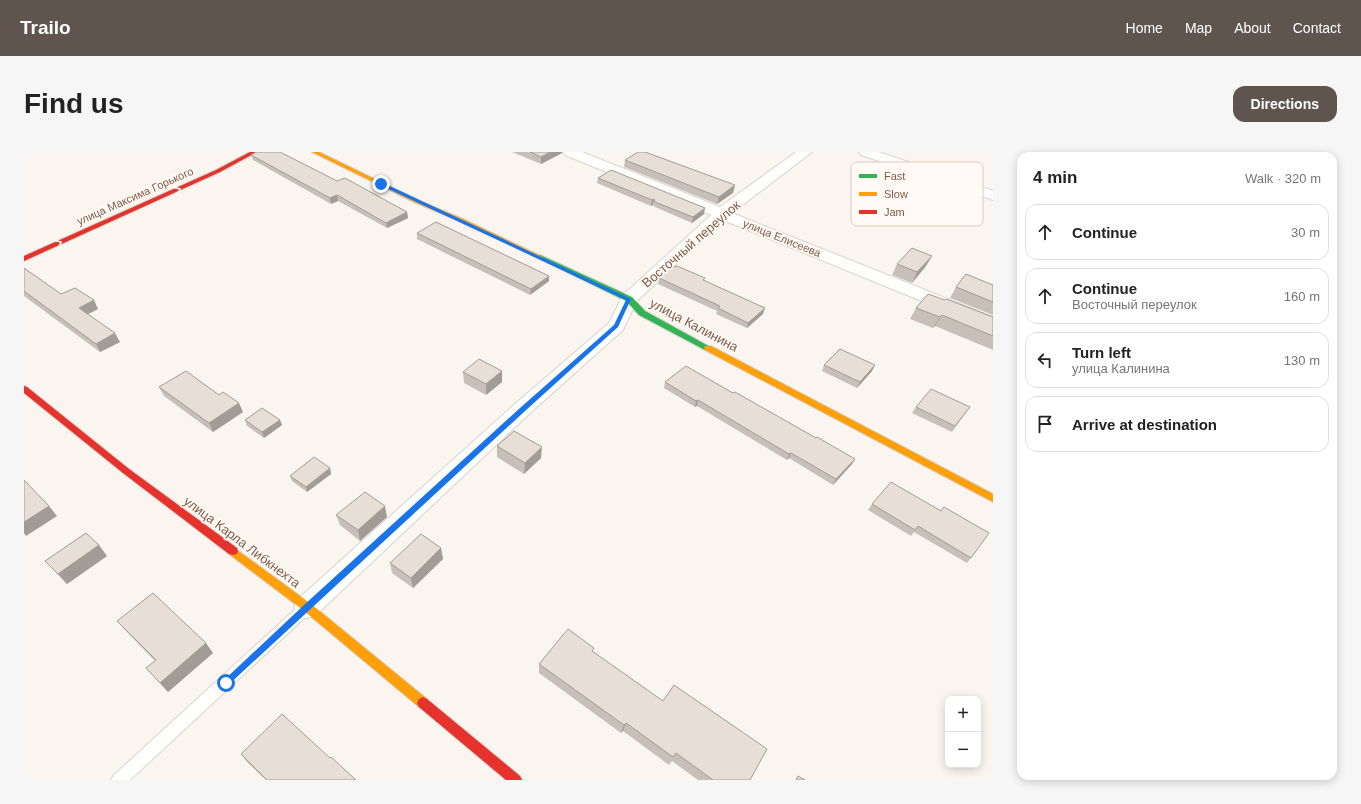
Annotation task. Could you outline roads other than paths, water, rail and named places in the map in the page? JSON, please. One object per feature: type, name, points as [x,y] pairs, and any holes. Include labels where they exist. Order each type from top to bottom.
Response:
[{"type":"street","name":"улица Максима Горького","points":[[24,259],[218,171],[254,152]]},
{"type":"street","name":"улица Калинина","points":[[315,152],[418,202],[461,220],[629,299],[642,313],[993,498]]},
{"type":"street","name":"улица Елисеева","points":[[570,152],[993,324]]},
{"type":"street","name":"Восточный переулок","points":[[307,607],[522,409],[616,326],[629,299],[722,213],[805,152]]},
{"type":"street","points":[[866,152],[895,162]]},
{"type":"street","points":[[983,193],[993,196]]},
{"type":"street","name":"улица Карла Либкнехта","points":[[24,389],[126,471],[307,607],[516,780]]},
{"type":"lane","points":[[119,780],[307,607]]}]
